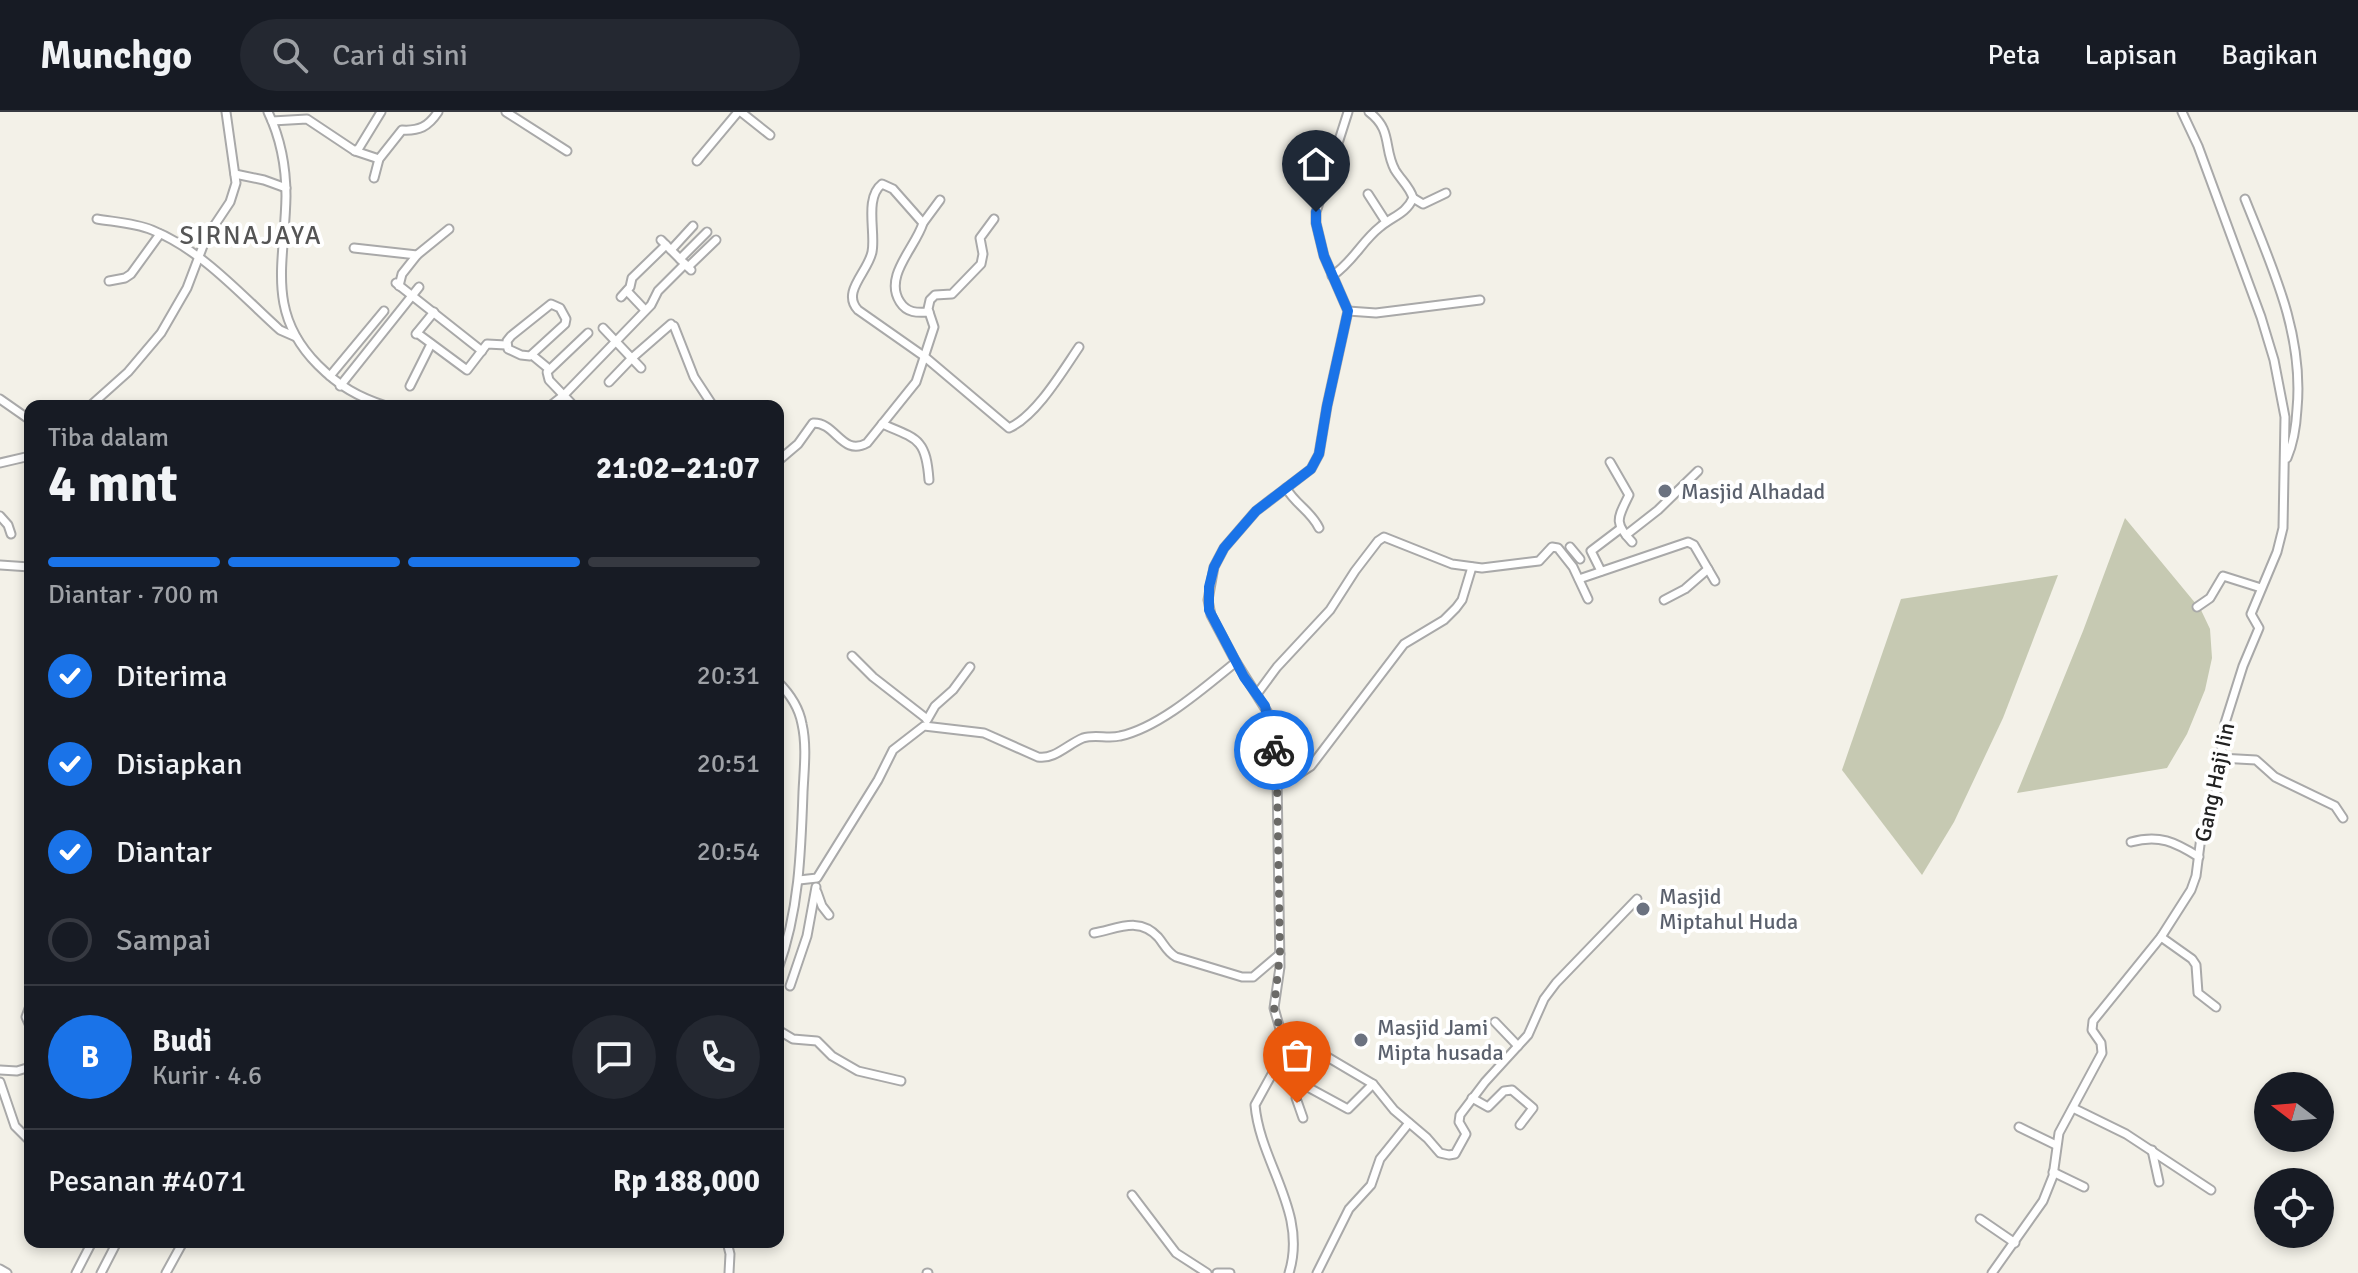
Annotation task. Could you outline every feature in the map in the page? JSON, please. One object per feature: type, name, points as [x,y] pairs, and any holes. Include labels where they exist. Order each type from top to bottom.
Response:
[{"type":"street","points":[[98,400],[161,333],[187,288],[206,238],[233,197],[235,174],[226,112]]},
{"type":"street","points":[[268,112],[283,159],[286,188],[280,286],[286,318],[296,337],[330,376],[340,386],[368,400]]},
{"type":"street","points":[[355,151],[381,112]]},
{"type":"street","points":[[374,178],[379,159],[402,130],[419,130],[438,112]]},
{"type":"street","points":[[506,112],[567,151]]},
{"type":"street","points":[[697,161],[740,112],[770,135]]},
{"type":"street","points":[[1289,1273],[1295,1238],[1255,1105],[1281,1057],[1282,1036],[1274,1008],[1280,967],[1277,777],[1268,713],[1236,662],[1209,610],[1209,587],[1214,567],[1224,548],[1256,511],[1317,461],[1348,311],[1318,234],[1316,212],[1348,112]]},
{"type":"street","points":[[1369,112],[1384,129],[1394,168],[1413,198],[1423,204],[1446,193]]},
{"type":"street","name":"Gang Haji Iin","points":[[1992,1273],[2043,1201],[2053,1172],[2059,1133],[2102,1053],[2092,1024],[2161,937],[2191,890],[2202,829],[2216,792],[2229,709],[2259,631],[2259,625],[2251,614],[2281,541],[2285,417],[2274,360],[2198,146],[2182,112]]},
{"type":"street","points":[[272,121],[307,119],[355,151],[379,159]]},
{"type":"street","points":[[235,174],[286,188]]},
{"type":"street","points":[[923,223],[890,187],[879,186],[872,214],[871,257],[851,299],[858,310],[925,357],[1009,428],[1018,423],[1052,387],[1079,347]]},
{"type":"street","points":[[1368,194],[1386,222]]},
{"type":"street","points":[[1332,276],[1347,265],[1366,240],[1386,222],[1405,212],[1413,198]]},
{"type":"street","points":[[2245,199],[2288,310],[2294,335],[2299,392],[2293,446],[2284,463]]},
{"type":"street","points":[[929,312],[913,312],[905,308],[898,300],[895,288],[898,272],[923,223],[940,200]]},
{"type":"street","points":[[97,219],[144,227],[160,234],[199,258],[280,330],[296,337]]},
{"type":"street","points":[[784,456],[798,444],[813,423],[824,423],[846,445],[854,448],[867,443],[916,382],[934,327],[928,306],[932,297],[952,294],[981,264],[980,238],[994,219]]},
{"type":"street","points":[[645,310],[624,294],[632,278],[666,245],[693,226]]},
{"type":"street","points":[[449,229],[417,255],[397,284],[482,351]]},
{"type":"street","points":[[686,265],[707,232]]},
{"type":"street","points":[[109,281],[131,274],[160,234]]},
{"type":"street","points":[[558,400],[686,265],[716,240]]},
{"type":"street","points":[[666,245],[686,265]]},
{"type":"street","points":[[354,248],[417,255]]},
{"type":"street","points":[[340,386],[419,287]]},
{"type":"street","points":[[1348,311],[1376,313],[1480,300]]},
{"type":"street","points":[[506,345],[521,328],[551,304],[556,305],[566,319],[565,324],[532,355]]},
{"type":"street","points":[[330,376],[382,310],[393,318]]},
{"type":"street","points":[[434,312],[416,334],[467,370],[487,344],[506,345],[521,355],[532,355],[549,369]]},
{"type":"street","points":[[609,382],[632,358],[673,325],[694,377],[709,400]]},
{"type":"street","points":[[603,328],[641,368]]},
{"type":"street","points":[[568,400],[549,380],[549,369],[588,333]]},
{"type":"street","points":[[410,386],[431,344]]},
{"type":"street","points":[[0,399],[24,416]]},
{"type":"street","points":[[882,424],[924,447],[928,457],[929,480]]},
{"type":"street","points":[[0,463],[24,457]]},
{"type":"street","points":[[1610,462],[1629,495],[1621,510],[1623,532],[1632,542]]},
{"type":"street","points":[[1601,571],[1591,551],[1658,510],[1698,471]]},
{"type":"street","points":[[1286,488],[1297,504],[1310,512],[1319,528]]},
{"type":"street","points":[[0,516],[11,534]]},
{"type":"street","points":[[1257,694],[1277,667],[1330,610],[1355,571],[1381,539],[1388,538],[1430,556],[1472,567],[1497,568],[1539,561],[1555,547],[1569,548],[1580,559]]},
{"type":"street","points":[[1579,579],[1665,552],[1685,542],[1694,545],[1715,581]]},
{"type":"street","points":[[1569,548],[1588,599]]},
{"type":"street","points":[[0,565],[24,567]]},
{"type":"street","points":[[1277,777],[1300,773],[1311,766],[1404,644],[1444,620],[1456,608],[1462,600],[1472,567]]},
{"type":"street","points":[[1664,600],[1685,589],[1708,569]]},
{"type":"street","points":[[2197,607],[2210,598],[2223,576],[2261,588]]},
{"type":"street","points":[[852,656],[928,722],[984,733],[1038,757],[1048,757],[1084,738],[1121,736],[1159,718],[1194,697],[1236,662]]},
{"type":"street","points":[[790,986],[808,930],[816,882],[893,750],[928,722],[935,706],[953,690],[970,667]]},
{"type":"street","points":[[784,690],[794,702],[804,736],[799,880],[784,951]]},
{"type":"street","points":[[2220,758],[2256,760],[2275,777],[2335,806],[2343,818]]},
{"type":"street","points":[[2131,842],[2153,836],[2199,857]]},
{"type":"street","points":[[799,880],[816,882]]},
{"type":"street","points":[[816,882],[822,906],[829,915]]},
{"type":"street","points":[[1282,1036],[1373,1084],[1394,1110],[1440,1153],[1452,1155],[1460,1149],[1466,1134],[1459,1118],[1472,1098],[1533,1028],[1544,999],[1556,983],[1637,899]]},
{"type":"street","points":[[1094,933],[1129,924],[1141,926],[1156,935],[1167,951],[1176,957],[1249,977],[1280,954]]},
{"type":"street","points":[[2161,937],[2192,959],[2198,993],[2216,1007]]},
{"type":"street","points":[[1495,1022],[1518,1046]]},
{"type":"street","points":[[784,1033],[797,1040],[815,1039],[829,1054],[858,1071],[901,1081]]},
{"type":"street","points":[[1295,1041],[1302,1066],[1302,1084],[1296,1098],[1303,1118]]},
{"type":"street","points":[[0,1070],[24,1069]]},
{"type":"street","points":[[0,1082],[15,1126],[24,1135]]},
{"type":"street","points":[[1302,1084],[1348,1109],[1373,1084]]},
{"type":"street","points":[[1472,1098],[1490,1107],[1504,1091],[1512,1090],[1533,1108],[1520,1125]]},
{"type":"street","points":[[2073,1108],[2126,1134],[2211,1190]]},
{"type":"street","points":[[1317,1273],[1349,1209],[1371,1185],[1380,1159],[1409,1123]]},
{"type":"street","points":[[2019,1127],[2056,1145]]},
{"type":"street","points":[[2152,1150],[2159,1182]]},
{"type":"street","points":[[2053,1172],[2084,1187]]},
{"type":"street","points":[[1132,1195],[1176,1253],[1207,1273]]},
{"type":"street","points":[[1980,1219],[2015,1243]]},
{"type":"street","points":[[76,1273],[89,1248]]},
{"type":"street","points":[[101,1273],[114,1248]]},
{"type":"street","points":[[166,1273],[178,1248]]},
{"type":"street","points":[[728,1248],[729,1273]]},
{"type":"street","points":[[0,1269],[7,1273]]},
{"type":"street","points":[[1217,1273],[1230,1273]]},
{"type":"shaded area","points":[[2125,518],[2201,610],[2210,629],[2212,658],[2205,690],[2187,734],[2167,768],[2017,793],[2083,631]]},
{"type":"shaded area","points":[[2058,575],[2003,718],[1954,822],[1922,875],[1842,770],[1901,599]]},
{"type":"way so far","points":[[1274,750],[1280,967],[1274,1008],[1282,1036],[1295,1041],[1302,1066],[1303,1080],[1297,1103]]},
{"type":"place","name":"Masjid Alhadad","points":[[1665,491]]},
{"type":"place","name":"Masjid Miptahul Huda","points":[[1643,909]]},
{"type":"place","name":"Masjid Jami Mipta husada","points":[[1361,1040]]},
{"type":"district","name":"SIRNAJAYA","points":[[251,235]]},
{"type":"route","points":[[1274,750],[1265,706],[1244,677],[1209,610],[1209,587],[1214,567],[1224,548],[1256,511],[1311,469],[1319,454],[1348,311],[1324,256],[1316,212]]}]
